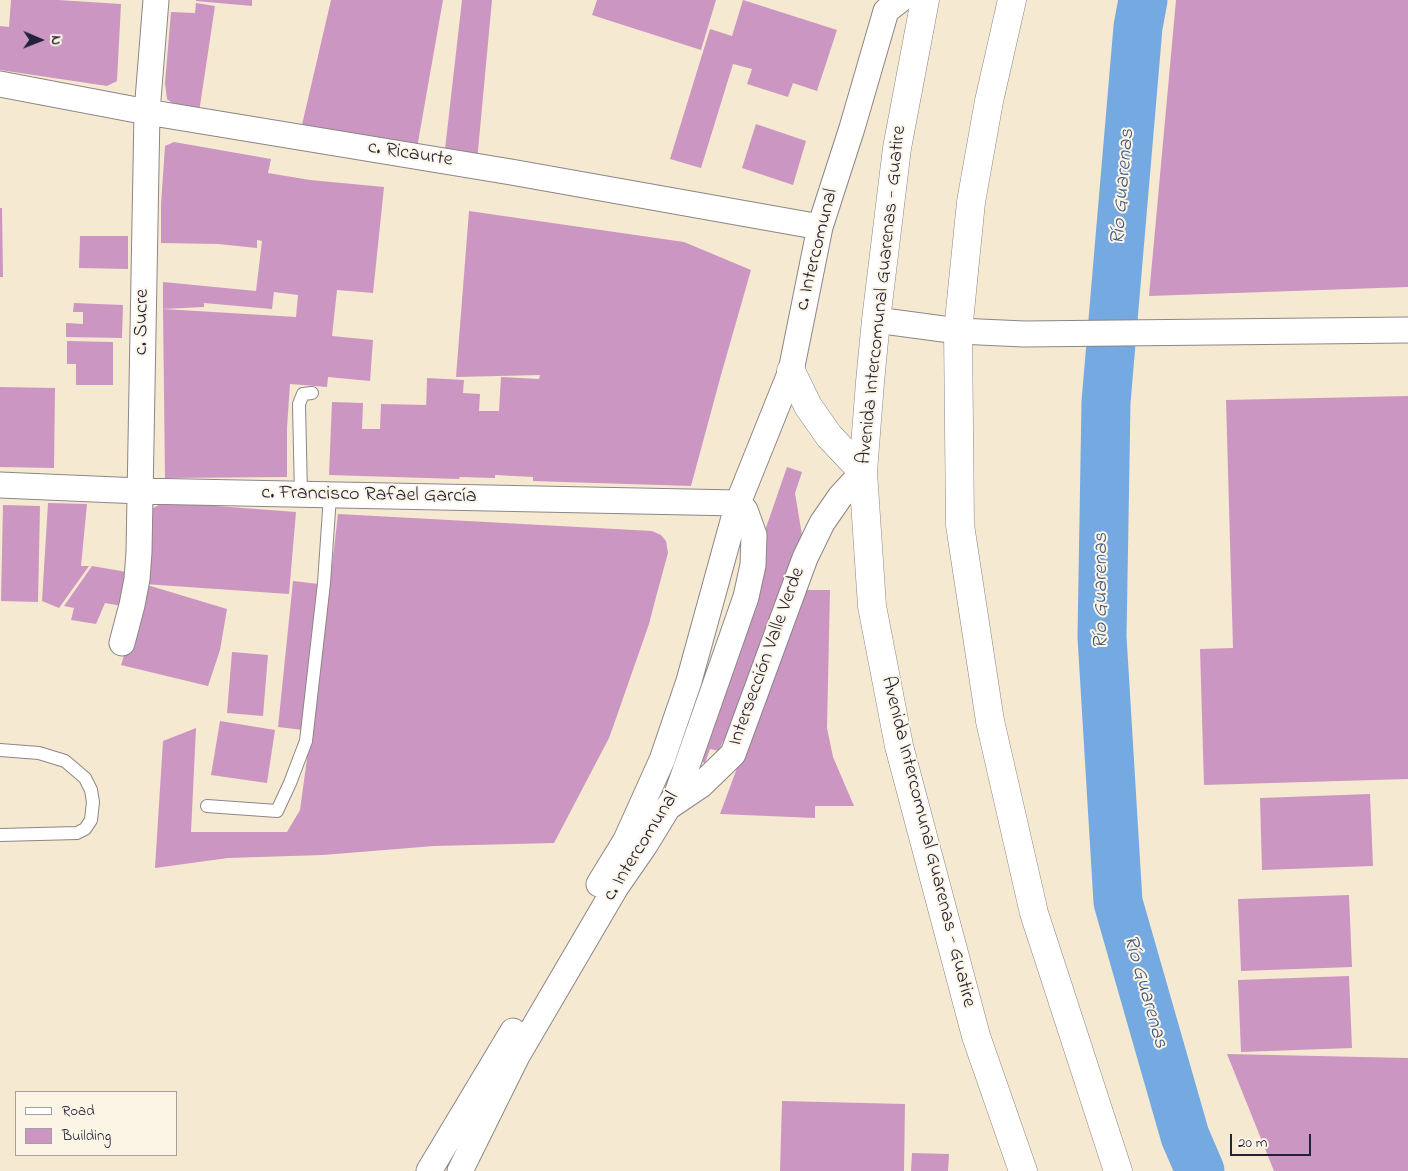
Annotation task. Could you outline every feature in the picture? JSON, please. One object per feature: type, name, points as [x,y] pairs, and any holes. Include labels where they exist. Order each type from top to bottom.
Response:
[{"type":"main road","name":"Avenida Intercomunal Guarenas - Guatire","points":[[925,0],[897,148],[876,320],[863,472],[872,606],[899,746],[976,1036],[1024,1171]]},
{"type":"main road","points":[[1012,0],[989,101],[971,202],[958,331],[960,525],[990,721],[1034,913],[1118,1171]]},
{"type":"main road","points":[[791,371],[808,406],[829,436],[863,472]]},
{"type":"street","name":"c. Sucre","points":[[122,643],[137,580],[140,552],[147,112],[156,0]]},
{"type":"street","name":"c. Intercomunal","points":[[429,1171],[626,840],[662,760],[689,681],[738,503],[791,371],[820,227],[852,128],[886,11],[900,0]]},
{"type":"street","name":"c. Ricaurte","points":[[0,84],[147,112],[511,172],[820,227]]},
{"type":"street","points":[[876,320],[958,331],[1024,334],[1408,330]]},
{"type":"street","name":"Intersección Valle Verde","points":[[626,840],[648,820],[701,785],[732,754],[805,558],[822,523],[840,496],[863,472]]},
{"type":"street","name":"c. Francisco Rafael García","points":[[0,485],[330,496],[738,503]]},
{"type":"street","name":"c. Intercomunal","points":[[460,1171],[517,1056],[616,887],[677,794],[746,597],[752,565],[754,535],[745,510],[738,503]]},
{"type":"lane","points":[[301,495],[299,404],[304,394],[312,393]]},
{"type":"lane","points":[[207,806],[277,811],[290,783],[306,741],[324,583],[330,496]]},
{"type":"lane","points":[[0,750],[39,752],[65,762],[85,778],[91,790],[93,802],[90,820],[85,829],[77,833],[0,835]]},
{"type":"building","points":[[11,0],[58,0],[121,4],[117,81],[107,86],[0,70],[0,26],[9,27]]},
{"type":"building","points":[[252,0],[252,6],[196,1]]},
{"type":"building","points":[[331,0],[443,0],[417,148],[301,129]]},
{"type":"building","points":[[462,0],[492,0],[477,161],[444,158]]},
{"type":"building","points":[[597,0],[716,0],[701,50],[592,15]]},
{"type":"building","points":[[743,0],[837,30],[817,91],[793,83],[788,97],[747,84],[752,69],[733,64],[701,168],[670,159],[710,29],[732,36]]},
{"type":"building","points":[[1176,0],[1408,0],[1408,287],[1149,296]]},
{"type":"building","points":[[196,3],[215,6],[198,119],[187,115],[167,99],[165,83],[171,12],[195,13]]},
{"type":"building","points":[[756,124],[806,141],[793,185],[742,168]]},
{"type":"building","points":[[174,142],[271,159],[268,173],[310,180],[384,187],[373,293],[337,290],[332,336],[373,340],[370,381],[328,377],[327,387],[290,384],[287,428],[287,477],[165,478],[163,309],[163,282],[256,291],[262,241],[257,240],[257,248],[218,244],[161,243],[161,204],[165,146]],"holes":[[[274,292],[298,295],[296,317],[163,309],[204,307],[204,303],[272,309]]]},
{"type":"building","points":[[0,208],[2,208],[3,277],[0,277]]},
{"type":"building","points":[[469,211],[684,242],[751,270],[691,486],[533,481],[533,477],[495,475],[495,478],[460,477],[459,479],[329,475],[332,402],[363,403],[362,429],[380,429],[381,404],[426,405],[426,411],[427,378],[464,380],[463,393],[480,394],[479,411],[499,411],[501,377],[539,379],[540,375],[456,377]]},
{"type":"building","points":[[80,236],[128,236],[128,269],[79,268]]},
{"type":"building","points":[[74,303],[123,305],[122,338],[66,337],[66,323],[83,324],[83,312],[73,312]]},
{"type":"building","points":[[67,341],[113,342],[113,385],[76,385],[76,364],[67,364]]},
{"type":"building","points":[[0,387],[55,388],[54,468],[0,467]]},
{"type":"building","points":[[1408,396],[1408,779],[1204,785],[1200,649],[1233,648],[1226,400]]},
{"type":"building","points":[[787,467],[802,472],[795,493],[802,535],[729,744],[723,741],[719,751],[710,749],[705,763],[694,759],[760,545]]},
{"type":"building","points":[[48,503],[87,504],[81,566],[89,566],[59,608],[42,601]]},
{"type":"building","points":[[161,504],[190,504],[296,512],[289,594],[144,584],[149,517],[153,508]]},
{"type":"building","points":[[3,505],[40,506],[38,602],[1,601]]},
{"type":"building","points":[[338,514],[652,531],[661,535],[666,541],[668,553],[649,624],[609,738],[554,843],[434,846],[323,855],[228,858],[155,868],[163,741],[196,728],[191,832],[287,832],[300,810]]},
{"type":"building","points":[[92,566],[127,572],[122,606],[105,603],[96,624],[71,620],[74,608],[64,606]]},
{"type":"building","points":[[293,581],[319,584],[303,730],[278,727]]},
{"type":"building","points":[[144,584],[227,609],[220,650],[208,686],[121,665]]},
{"type":"building","points":[[803,590],[830,590],[827,728],[833,757],[854,806],[815,806],[815,818],[720,814]]},
{"type":"building","points":[[232,652],[268,655],[263,716],[227,713]]},
{"type":"building","points":[[220,721],[275,730],[267,783],[211,775]]},
{"type":"building","points":[[1370,794],[1373,866],[1262,870],[1260,798]]},
{"type":"building","points":[[1349,895],[1352,967],[1241,971],[1238,899]]},
{"type":"building","points":[[1349,976],[1352,1048],[1241,1052],[1238,980]]},
{"type":"building","points":[[1227,1054],[1408,1058],[1408,1171],[1274,1171]]},
{"type":"building","points":[[782,1101],[905,1104],[904,1171],[780,1171]]},
{"type":"building","points":[[912,1153],[949,1154],[948,1171],[911,1171]]},
{"type":"waterway","name":"Río Guarenas","points":[[1143,0],[1138,27],[1106,402],[1102,637],[1118,902],[1185,1136],[1200,1171]]}]
